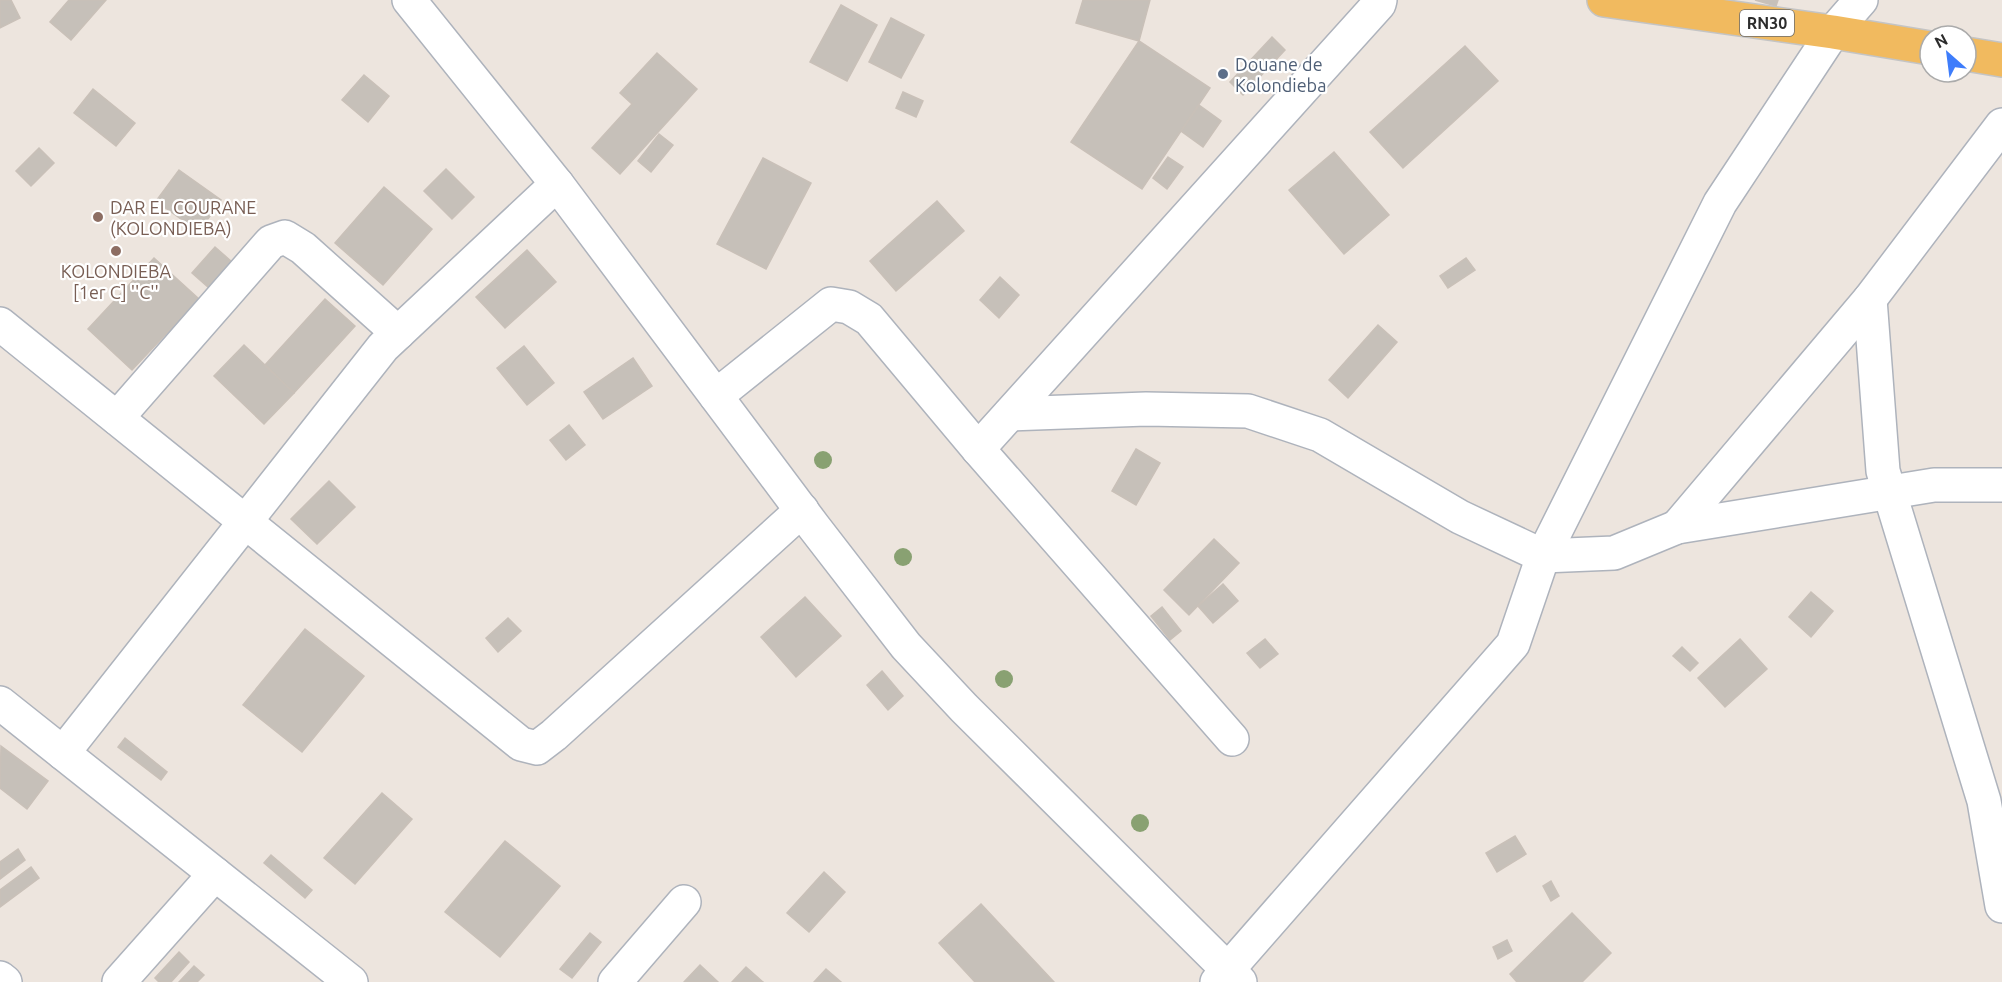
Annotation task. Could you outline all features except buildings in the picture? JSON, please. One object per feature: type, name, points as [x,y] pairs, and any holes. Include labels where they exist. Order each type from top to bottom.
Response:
[{"type":"main road","name":"RN30","points":[[1604,0],[1918,46]]},
{"type":"main road","points":[[1978,56],[2002,60]]},
{"type":"street","points":[[409,0],[557,184],[906,646],[1228,978],[1513,644],[1543,556],[1720,203],[1833,32],[1861,0]]},
{"type":"street","points":[[978,449],[1379,4],[1380,0]]},
{"type":"street","points":[[1677,528],[1870,299],[2002,125]]},
{"type":"street","points":[[63,753],[383,347],[557,184]]},
{"type":"street","points":[[117,418],[271,242],[285,237],[303,248],[398,333]]},
{"type":"street","points":[[1870,299],[1883,471],[1984,801],[2002,906]]},
{"type":"street","points":[[716,396],[831,304],[849,307],[869,319],[978,449],[1232,739]]},
{"type":"street","points":[[0,324],[521,744],[537,748],[802,510]]},
{"type":"street","points":[[1010,414],[1146,409],[1248,411],[1320,435],[1460,518],[1543,556],[1614,553],[1677,528],[1934,485],[2002,485]]},
{"type":"street","points":[[0,703],[351,982]]},
{"type":"street","points":[[119,982],[215,874]]},
{"type":"street","points":[[615,982],[684,902]]},
{"type":"street","points":[[0,978],[5,982]]},
{"type":"place","name":"Douane de Kolondieba","points":[[1223,74]]},
{"type":"place","name":"DAR EL COURANE (KOLONDIEBA)","points":[[98,217]]},
{"type":"place","name":"KOLONDIEBA [1er C] ''C''","points":[[116,251]]}]
